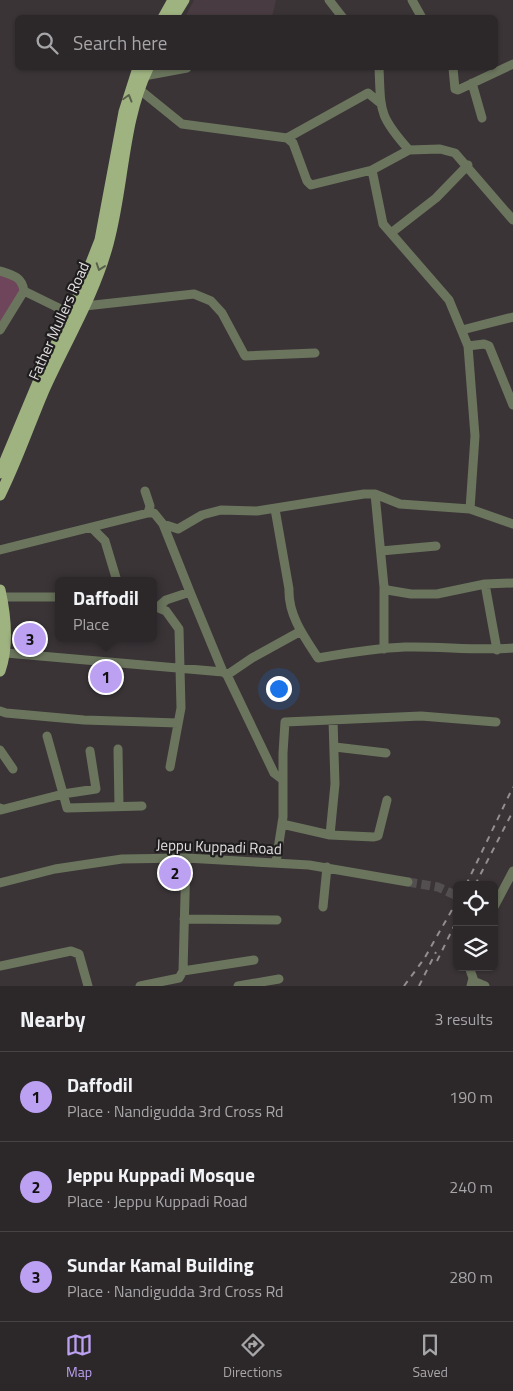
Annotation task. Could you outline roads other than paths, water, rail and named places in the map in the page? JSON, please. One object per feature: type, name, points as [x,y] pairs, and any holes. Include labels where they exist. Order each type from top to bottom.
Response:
[{"type":"main road","points":[[166,15],[173,0]]},
{"type":"main road","points":[[176,15],[184,0]]},
{"type":"main road","points":[[0,473],[44,368],[71,314],[100,240],[124,112],[142,71]]},
{"type":"main road","name":"Father Mullers Road","points":[[0,495],[45,390],[85,306],[108,246],[115,216],[127,135],[140,90],[142,71]]},
{"type":"main road","points":[[0,671],[6,653],[1,593]]},
{"type":"street","points":[[329,0],[341,15]]},
{"type":"street","points":[[412,0],[420,15]]},
{"type":"street","points":[[453,70],[455,89],[458,90],[513,64]]},
{"type":"street","points":[[142,71],[157,70]]},
{"type":"street","points":[[379,70],[379,102],[382,115],[408,150]]},
{"type":"street","points":[[472,83],[482,118]]},
{"type":"street","points":[[140,90],[182,124],[287,138],[293,143],[307,181],[311,185],[372,170],[408,150],[440,149],[455,153],[468,165],[513,220]]},
{"type":"street","points":[[287,138],[368,94],[379,102]]},
{"type":"street","points":[[391,233],[436,198],[468,165]]},
{"type":"street","points":[[372,170],[383,224],[449,300],[468,346],[475,436],[470,509]]},
{"type":"street","points":[[0,271],[16,276],[23,282],[24,291],[0,330]]},
{"type":"street","points":[[24,291],[71,314]]},
{"type":"street","points":[[85,306],[194,294],[211,301],[222,313],[245,356],[314,353]]},
{"type":"street","points":[[462,330],[513,316]]},
{"type":"street","points":[[468,346],[484,344],[489,346],[510,389],[513,405]]},
{"type":"street","points":[[145,491],[150,506],[148,512]]},
{"type":"street","points":[[375,494],[384,587],[384,649]]},
{"type":"street","points":[[163,524],[178,529],[202,514],[221,510],[242,512],[275,509],[346,495],[375,494],[400,504],[470,509],[513,524]]},
{"type":"street","points":[[275,509],[289,588],[289,598],[301,631],[318,658],[356,651],[405,647],[497,650],[513,648]]},
{"type":"street","points":[[0,550],[92,528],[148,512],[154,513],[163,524],[225,674],[274,773],[283,780]]},
{"type":"street","points":[[92,528],[105,541],[116,577]]},
{"type":"street","points":[[381,551],[436,546]]},
{"type":"street","points":[[384,587],[411,594],[437,594],[485,584],[513,583]]},
{"type":"street","points":[[485,584],[497,650]]},
{"type":"street","points":[[157,605],[166,600],[190,592]]},
{"type":"street","points":[[1,593],[55,598]]},
{"type":"street","points":[[157,606],[166,610],[179,629],[181,708],[170,767]]},
{"type":"street","points":[[6,653],[180,667],[225,674],[301,631]]},
{"type":"street","points":[[0,711],[84,720],[178,723]]},
{"type":"street","points":[[276,862],[282,824],[285,722],[421,716],[496,722]]},
{"type":"street","points":[[330,835],[336,784],[336,747],[333,720]]},
{"type":"street","points":[[47,736],[67,808],[142,806]]},
{"type":"street","points":[[336,747],[386,753]]},
{"type":"street","points":[[0,750],[13,769]]},
{"type":"street","points":[[118,750],[119,806]]},
{"type":"street","points":[[0,808],[1,810],[63,794],[96,789],[90,752]]},
{"type":"street","points":[[282,824],[330,835],[378,836],[387,800]]},
{"type":"street","points":[[143,986],[179,978],[183,971],[186,858]]},
{"type":"street","name":"Jeppu Kuppadi Road","points":[[0,883],[55,869],[122,859],[186,858],[276,862],[327,867],[408,882]]},
{"type":"street","points":[[323,907],[327,867]]},
{"type":"street","points":[[498,900],[513,871]]},
{"type":"street","points":[[184,919],[277,920]]},
{"type":"street","points":[[0,966],[71,951],[79,954],[88,986]]},
{"type":"street","points":[[183,971],[254,960]]},
{"type":"street","points":[[470,971],[472,984],[485,986]]},
{"type":"street","points":[[238,986],[279,979]]},
{"type":"tunnel","points":[[408,882],[438,887],[453,894]]},
{"type":"railway","points":[[468,881],[513,787]]},
{"type":"railway","points":[[477,881],[513,811]]},
{"type":"railway","points":[[404,986],[424,959],[453,908]]},
{"type":"railway","points":[[437,961],[454,926]]},
{"type":"railway","points":[[419,986],[436,952]]},
{"type":"place","name":"Sundar Kamal Building","points":[[30,639]]},
{"type":"place","name":"Daffodil","points":[[106,677]]},
{"type":"place","name":"Jeppu Kuppadi Mosque","points":[[175,873]]}]
